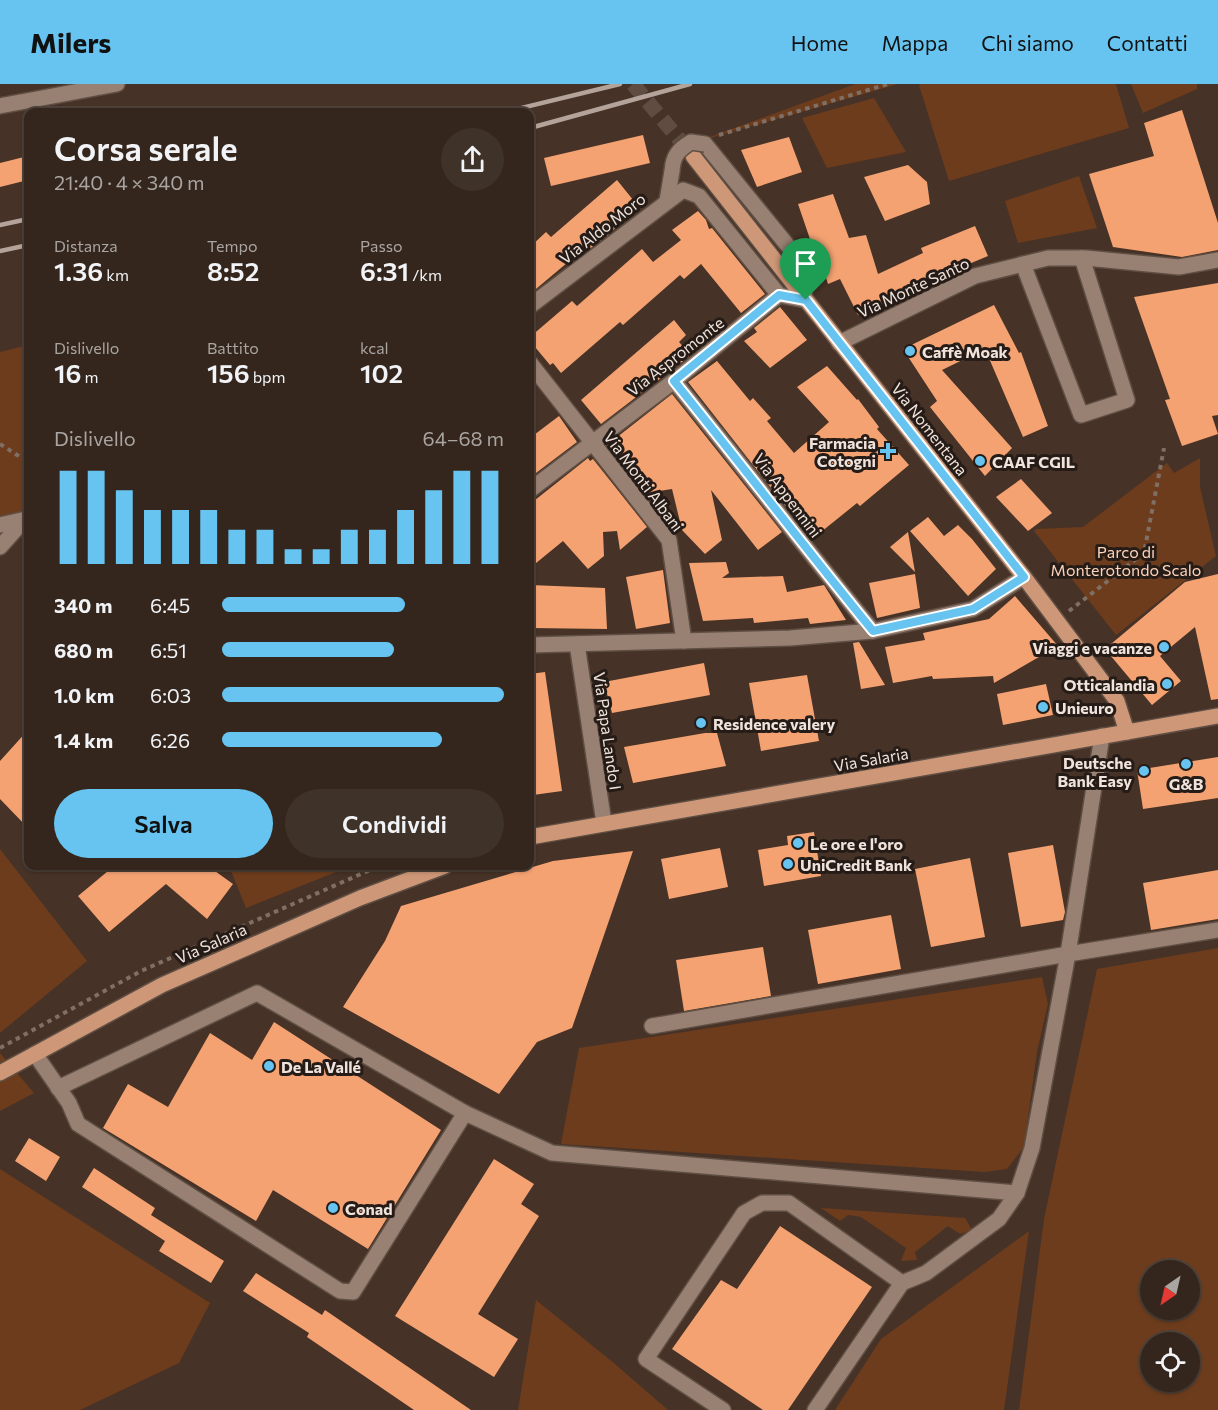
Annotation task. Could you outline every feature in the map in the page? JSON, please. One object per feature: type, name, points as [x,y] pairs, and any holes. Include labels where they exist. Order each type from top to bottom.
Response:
[{"type":"main road","name":"Via Nomentana","points":[[806,300],[1024,577],[1117,701],[1127,732]]},
{"type":"main road","name":"Via Salaria","points":[[534,836],[1218,716]]},
{"type":"main road","name":"Via Salaria","points":[[0,1073],[162,985],[360,898],[434,870]]},
{"type":"street","points":[[0,106],[117,84]]},
{"type":"street","points":[[691,142],[801,262],[806,300],[779,295],[699,196],[683,190],[667,201],[673,160],[680,150],[691,142]]},
{"type":"street","name":"Via Aldo Moro","points":[[534,303],[667,201]]},
{"type":"street","name":"Via Monte Santo","points":[[839,343],[975,276],[1048,258],[1082,258],[1179,267],[1218,260]]},
{"type":"street","points":[[1023,264],[1081,415],[1126,400],[1082,258]]},
{"type":"street","name":"Via Aspromonte","points":[[534,487],[674,381],[779,295]]},
{"type":"street","name":"Via Monti Albani","points":[[534,368],[669,540],[684,641]]},
{"type":"street","name":"Via Appennini","points":[[674,381],[740,462],[799,541],[873,631]]},
{"type":"street","points":[[0,525],[24,520]]},
{"type":"street","points":[[0,547],[24,522]]},
{"type":"street","points":[[534,645],[790,638],[873,631],[973,609],[1024,577]]},
{"type":"street","name":"Via Papa Lando I","points":[[577,644],[604,823]]},
{"type":"street","points":[[815,1410],[902,1284],[926,1273],[999,1219],[1017,1193],[1032,1148],[1068,954],[1102,736]]},
{"type":"street","points":[[652,1026],[1218,930]]},
{"type":"street","points":[[58,1088],[257,993],[465,1113],[552,1153],[1017,1193]]},
{"type":"street","points":[[34,1054],[69,1103],[78,1124],[340,1291],[346,1292],[353,1292],[465,1113]]},
{"type":"street","points":[[723,1410],[646,1359],[744,1214],[762,1203],[789,1203],[902,1284]]},
{"type":"path","points":[[698,147],[888,84]]},
{"type":"path","points":[[0,444],[24,459]]},
{"type":"path","points":[[1056,621],[1144,553],[1164,448]]},
{"type":"green space","points":[[855,84],[898,84],[696,142]]},
{"type":"green space","points":[[1116,84],[1129,128],[949,181],[919,85]]},
{"type":"green space","points":[[1131,84],[1197,84],[1197,89],[1143,113]]},
{"type":"green space","points":[[874,98],[906,152],[827,168],[802,118]]},
{"type":"green space","points":[[1079,176],[1097,228],[1018,243],[1005,201]]},
{"type":"green space","points":[[24,346],[24,511],[0,516],[0,352]]},
{"type":"green space","name":"Parco di Monterotondo Scalo","points":[[1200,458],[1200,487],[1216,556],[1116,635],[1034,531],[1036,529],[1083,527],[1167,463],[1174,473]]},
{"type":"green space","points":[[0,849],[87,961],[0,1033]]},
{"type":"green space","points":[[230,870],[341,870],[246,908]]},
{"type":"green space","points":[[1218,948],[1218,1410],[1019,1410],[1044,1219],[1097,969]]},
{"type":"green space","points":[[1042,977],[1048,1004],[1037,1052],[1024,1147],[1007,1169],[984,1172],[561,1144],[579,1048]]},
{"type":"green space","points":[[0,1053],[34,1093],[0,1111]]},
{"type":"green space","points":[[0,1169],[210,1303],[179,1363],[80,1410],[0,1410]]},
{"type":"green space","points":[[821,1208],[965,1218],[972,1230],[960,1234],[948,1226],[915,1252],[917,1260],[901,1261],[906,1248],[861,1217],[848,1215],[840,1221]]},
{"type":"green space","points":[[1029,1231],[1004,1410],[835,1410],[881,1339]]},
{"type":"green space","points":[[536,1300],[615,1364],[668,1410],[518,1410]]},
{"type":"building","points":[[1182,110],[1218,223],[1218,250],[1182,257],[1113,247],[1089,174],[1154,156],[1144,123]]},
{"type":"building","points":[[643,135],[650,163],[551,186],[544,158]]},
{"type":"building","points":[[789,137],[802,172],[757,187],[741,150]]},
{"type":"building","points":[[24,157],[24,181],[0,187],[0,163]]},
{"type":"building","points":[[908,165],[927,182],[930,204],[885,221],[864,177]]},
{"type":"building","points":[[617,180],[638,206],[607,236],[588,250],[586,247],[534,291],[534,243],[546,232],[551,237]]},
{"type":"building","points":[[833,194],[849,238],[866,235],[878,274],[923,253],[921,248],[975,226],[988,256],[858,315],[840,279],[828,284],[814,240],[811,242],[798,204]]},
{"type":"building","points":[[698,211],[706,220],[709,229],[712,228],[765,294],[741,313],[701,264],[684,279],[680,275],[623,325],[620,322],[561,373],[553,363],[550,365],[534,346],[534,334],[572,301],[577,306],[642,249],[653,262],[681,240],[672,230]]},
{"type":"building","points":[[1218,283],[1218,415],[1212,416],[1218,434],[1182,446],[1165,400],[1170,399],[1134,297]]},
{"type":"building","points":[[994,305],[1019,353],[1021,352],[1048,426],[1023,437],[985,349],[942,370],[1012,448],[985,476],[930,407],[937,401],[903,349]]},
{"type":"building","points":[[780,307],[807,340],[770,368],[744,341],[757,332],[754,328]]},
{"type":"building","points":[[674,320],[686,335],[679,342],[691,355],[601,424],[581,400]]},
{"type":"building","points":[[717,361],[750,401],[753,398],[771,418],[767,421],[794,453],[829,422],[797,387],[827,366],[858,399],[879,427],[877,429],[909,465],[860,506],[857,503],[821,532],[805,514],[797,521],[688,382]]},
{"type":"building","points":[[672,394],[782,532],[758,550],[711,490],[722,540],[705,554],[682,530],[672,489],[653,492],[655,506],[607,445]]},
{"type":"building","points":[[559,416],[577,442],[534,474],[534,435]]},
{"type":"building","points":[[588,458],[590,461],[593,459],[647,527],[620,550],[617,531],[603,532],[604,556],[588,569],[563,541],[534,565],[534,501]]},
{"type":"building","points":[[1021,479],[1052,513],[1028,531],[996,497]]},
{"type":"building","points":[[928,517],[944,536],[958,525],[996,569],[968,596],[910,531]]},
{"type":"building","points":[[908,532],[915,572],[890,547]]},
{"type":"building","points":[[726,562],[729,573],[722,578],[783,576],[787,592],[824,585],[846,620],[810,624],[808,618],[754,623],[753,618],[703,621],[689,563]]},
{"type":"building","points":[[663,570],[670,623],[636,629],[626,577]]},
{"type":"building","points":[[915,574],[920,608],[877,618],[869,583]]},
{"type":"building","points":[[1218,574],[1218,699],[1211,700],[1195,627],[1160,656],[1181,681],[1152,705],[1105,649],[1185,582]]},
{"type":"building","points":[[534,585],[605,588],[607,629],[534,628]]},
{"type":"building","points":[[1015,596],[1058,646],[994,683],[993,676],[933,679],[932,676],[893,683],[885,647],[925,640],[923,633],[989,619]]},
{"type":"building","points":[[859,642],[885,685],[861,689],[853,643]]},
{"type":"building","points":[[704,663],[710,695],[612,713],[604,682]]},
{"type":"building","points":[[545,672],[562,791],[534,795],[534,673]]},
{"type":"building","points":[[807,675],[819,741],[761,751],[749,683]]},
{"type":"building","points":[[1046,684],[1053,715],[1003,725],[997,694]]},
{"type":"building","points":[[717,733],[726,766],[633,783],[624,747]]},
{"type":"building","points":[[24,734],[24,824],[0,799],[0,761]]},
{"type":"building","points":[[1218,757],[1218,798],[1143,809],[1137,770]]},
{"type":"building","points":[[814,832],[821,876],[764,886],[758,850],[788,845],[787,836]]},
{"type":"building","points":[[1053,845],[1065,912],[1063,920],[1021,927],[1008,853]]},
{"type":"building","points":[[720,848],[728,887],[669,899],[661,859]]},
{"type":"building","points":[[633,851],[572,1028],[537,1042],[499,1094],[343,1007],[385,941],[401,906],[523,870],[534,870],[534,867],[553,861]]},
{"type":"building","points":[[970,858],[985,937],[931,947],[915,869]]},
{"type":"building","points":[[109,870],[214,870],[233,884],[207,919],[166,884],[109,932],[78,896]]},
{"type":"building","points":[[1218,870],[1218,919],[1151,930],[1143,883]]},
{"type":"building","points":[[891,915],[901,969],[818,984],[808,930]]},
{"type":"building","points":[[763,947],[771,996],[684,1011],[676,960]]},
{"type":"building","points":[[274,1022],[441,1130],[368,1249],[273,1190],[256,1221],[103,1128],[128,1084],[168,1107],[210,1033],[252,1060]]},
{"type":"building","points":[[29,1138],[60,1157],[46,1181],[15,1161]]},
{"type":"building","points":[[494,1159],[534,1184],[521,1204],[539,1216],[478,1314],[518,1339],[494,1377],[395,1316]]},
{"type":"building","points":[[94,1168],[155,1208],[151,1215],[224,1261],[211,1283],[159,1251],[165,1241],[82,1187]]},
{"type":"building","points":[[780,1226],[872,1287],[788,1410],[763,1410],[672,1349],[721,1280],[737,1289]]},
{"type":"building","points":[[256,1273],[322,1315],[325,1310],[471,1410],[414,1410],[307,1337],[309,1333],[243,1291]]},
{"type":"tunnel","points":[[633,84],[693,156]]},
{"type":"railway","points":[[521,108],[620,84]]},
{"type":"railway","points":[[534,127],[690,84]]},
{"type":"railway","points":[[0,225],[24,220]]},
{"type":"railway","points":[[0,251],[24,246]]},
{"type":"place","name":"Caffè Moak","points":[[910,351]]},
{"type":"place","name":"Farmacia Cotogni","points":[[888,451]]},
{"type":"place","name":"CAAF CGIL","points":[[980,461]]},
{"type":"place","name":"Viaggi e vacanze","points":[[1164,647]]},
{"type":"place","name":"Otticalandia","points":[[1167,684]]},
{"type":"place","name":"Unieuro","points":[[1043,707]]},
{"type":"place","name":"Residence valery","points":[[701,723]]},
{"type":"place","name":"G&B","points":[[1186,764]]},
{"type":"place","name":"Deutsche Bank Easy","points":[[1144,771]]},
{"type":"place","name":"Le ore e l'oro","points":[[798,843]]},
{"type":"place","name":"UniCredit Bank","points":[[788,864]]},
{"type":"place","name":"De La Vallé","points":[[269,1066]]},
{"type":"place","name":"Conad","points":[[333,1208]]},
{"type":"route","points":[[779,295],[806,300],[839,343],[1024,577],[973,609],[873,631],[799,541],[740,462],[674,381],[779,295]]}]
